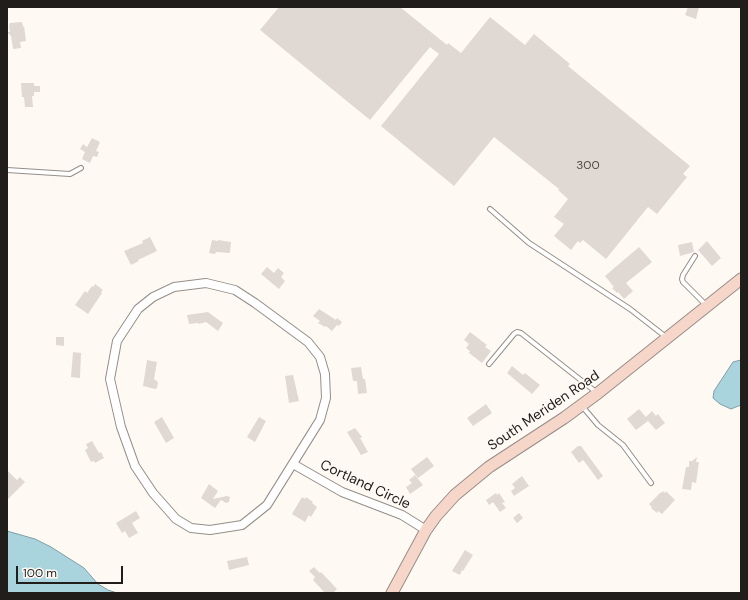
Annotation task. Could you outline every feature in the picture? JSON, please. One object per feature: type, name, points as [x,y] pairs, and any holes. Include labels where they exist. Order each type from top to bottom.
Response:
[{"type":"main road","name":"South Meriden Road","points":[[392,593],[426,530],[447,503],[475,477],[581,406],[741,279]]},
{"type":"street","points":[[206,283],[235,290],[308,342],[320,357],[325,374],[326,398],[320,420],[294,464],[267,505],[242,525],[210,530],[191,528],[176,519],[153,494],[135,466],[121,427],[110,379],[117,341],[138,309],[153,297],[174,287],[206,283]]},
{"type":"street","name":"Cortland Circle","points":[[294,464],[337,489],[402,515],[426,530]]},
{"type":"lane","points":[[7,170],[70,174],[81,168]]},
{"type":"lane","points":[[490,209],[529,243],[630,308],[668,338]]},
{"type":"lane","points":[[695,256],[682,278],[683,282],[707,306]]},
{"type":"lane","points":[[489,364],[514,334],[517,332],[521,333],[598,393]]},
{"type":"lane","points":[[581,406],[598,425],[623,445],[651,483]]},
{"type":"water","points":[[741,360],[741,405],[731,409],[720,404],[713,398],[714,391],[733,362]]},
{"type":"water","points":[[7,531],[35,539],[51,547],[84,568],[98,584],[117,593],[7,593]]},
{"type":"building","points":[[279,7],[400,7],[447,45],[448,43],[461,53],[490,17],[525,45],[534,34],[570,64],[568,66],[690,166],[683,174],[687,177],[657,214],[648,207],[606,259],[583,240],[580,243],[578,241],[571,250],[554,236],[564,224],[554,217],[568,199],[558,190],[559,189],[494,137],[454,186],[381,126],[439,54],[430,47],[370,120],[260,30]]},
{"type":"building","points":[[688,7],[699,7],[696,19],[685,15]]},
{"type":"building","points":[[22,22],[26,41],[20,42],[21,48],[13,49],[11,36],[7,32],[10,32],[10,23]]},
{"type":"building","points":[[21,83],[34,83],[34,86],[40,86],[40,92],[34,92],[34,96],[32,96],[33,107],[25,107],[24,97],[22,97]]},
{"type":"building","points":[[92,138],[100,142],[96,151],[99,152],[97,157],[93,156],[90,163],[82,159],[85,152],[80,149],[83,144],[87,147]]},
{"type":"building","points":[[150,237],[157,251],[131,265],[124,251],[143,243],[142,241]]},
{"type":"building","points":[[212,240],[231,242],[230,253],[209,253]]},
{"type":"building","points":[[707,241],[721,258],[712,266],[698,250]]},
{"type":"building","points":[[692,242],[694,252],[680,256],[678,245]]},
{"type":"building","points":[[639,247],[652,262],[626,283],[633,291],[624,299],[612,288],[614,287],[605,276]]},
{"type":"building","points":[[267,267],[274,273],[278,268],[284,273],[281,277],[285,281],[279,289],[261,274]]},
{"type":"building","points":[[95,284],[103,290],[88,314],[75,305],[85,291],[87,293]]},
{"type":"building","points":[[319,309],[336,320],[337,318],[342,322],[332,331],[326,326],[325,327],[318,323],[320,321],[313,316]]},
{"type":"building","points":[[208,312],[223,323],[218,331],[206,322],[189,324],[187,315]]},
{"type":"building","points":[[470,332],[487,345],[485,347],[491,351],[482,363],[469,353],[470,351],[466,348],[469,344],[464,340]]},
{"type":"building","points":[[56,337],[64,337],[64,346],[56,345]]},
{"type":"building","points":[[73,352],[81,353],[80,378],[71,377]]},
{"type":"building","points":[[147,360],[157,362],[154,379],[158,382],[157,388],[155,389],[143,386]]},
{"type":"building","points":[[512,366],[523,375],[525,373],[540,385],[532,394],[507,373]]},
{"type":"building","points":[[361,367],[367,393],[358,394],[357,381],[353,381],[351,368]]},
{"type":"building","points":[[293,375],[299,401],[289,403],[285,376]]},
{"type":"building","points":[[486,404],[492,413],[473,426],[467,418]]},
{"type":"building","points":[[639,409],[646,417],[652,411],[656,416],[658,414],[665,423],[656,430],[648,421],[636,430],[627,419]]},
{"type":"building","points":[[162,417],[174,438],[166,443],[154,422]]},
{"type":"building","points":[[259,417],[266,421],[255,442],[247,437]]},
{"type":"building","points":[[355,428],[362,437],[360,438],[368,452],[361,455],[347,432]]},
{"type":"building","points":[[92,441],[99,453],[101,452],[104,458],[95,463],[94,461],[91,462],[85,450],[88,448],[86,444]]},
{"type":"building","points":[[578,446],[581,446],[603,476],[598,480],[584,461],[583,460],[579,463],[571,452]]},
{"type":"building","points":[[427,457],[434,466],[418,478],[411,469]]},
{"type":"building","points":[[697,457],[696,462],[699,462],[696,483],[692,482],[691,490],[682,489],[686,467],[689,467],[689,461],[692,461]]},
{"type":"building","points":[[7,470],[17,480],[20,477],[25,482],[7,500]]},
{"type":"building","points":[[415,475],[423,485],[410,494],[406,487],[412,483],[409,480]]},
{"type":"building","points":[[522,476],[529,486],[514,496],[511,491],[515,488],[512,484]]},
{"type":"building","points":[[209,484],[218,491],[213,499],[227,496],[230,497],[229,502],[226,503],[221,500],[215,508],[201,498]]},
{"type":"building","points":[[663,491],[665,493],[666,491],[675,500],[662,514],[658,511],[657,513],[649,504]]},
{"type":"building","points":[[496,493],[497,495],[499,493],[505,502],[502,503],[506,508],[500,512],[493,502],[489,505],[486,500]]},
{"type":"building","points":[[302,497],[305,499],[306,497],[317,507],[311,517],[309,515],[305,522],[292,514]]},
{"type":"building","points":[[136,511],[140,518],[132,523],[138,533],[129,538],[125,531],[122,533],[116,523]]},
{"type":"building","points":[[519,513],[523,518],[517,523],[513,518]]},
{"type":"building","points":[[465,550],[473,555],[460,575],[452,571]]},
{"type":"building","points":[[247,557],[249,565],[229,570],[227,561]]},
{"type":"building","points":[[314,567],[320,573],[321,572],[337,589],[333,593],[325,593],[313,580],[315,577],[309,571]]}]
